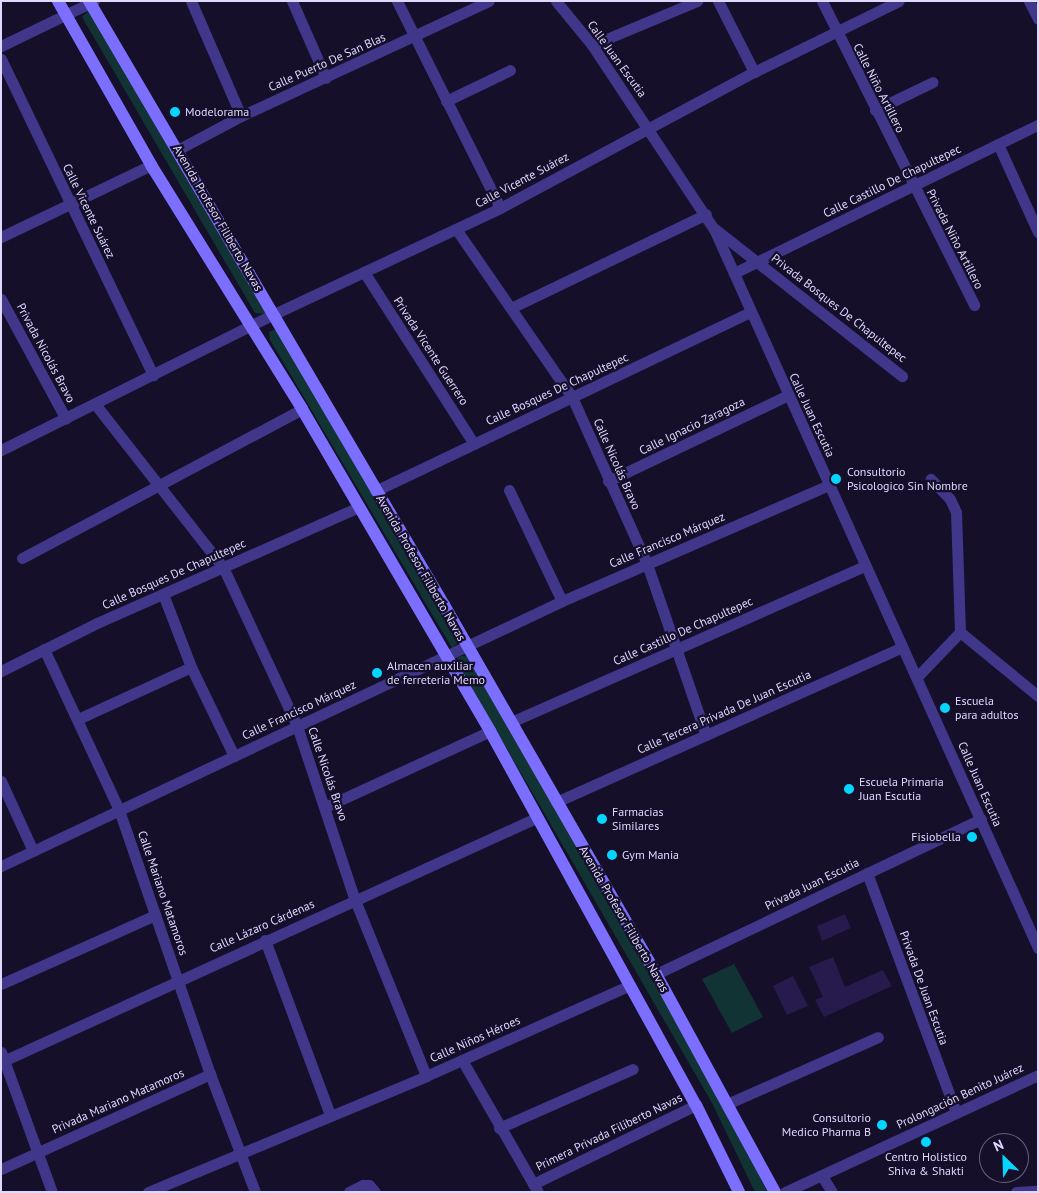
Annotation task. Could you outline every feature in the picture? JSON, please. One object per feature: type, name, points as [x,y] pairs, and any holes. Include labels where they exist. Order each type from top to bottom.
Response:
[{"type":"main road","name":"Avenida Profesor Filiberto Navas","points":[[58,1],[151,165],[302,409],[447,655],[696,1105],[739,1192]]},
{"type":"main road","name":"Avenida Profesor Filiberto Navas","points":[[91,2],[656,974],[775,1192]]},
{"type":"street","points":[[191,1],[241,116]]},
{"type":"street","points":[[292,1],[326,78]]},
{"type":"street","points":[[397,1],[500,208]]},
{"type":"street","name":"Calle Puerto De San Blas","points":[[178,149],[241,116],[414,38],[489,1]]},
{"type":"street","name":"Calle Juan Escutia","points":[[556,1],[592,46],[649,128],[714,229],[1038,948]]},
{"type":"street","points":[[592,46],[697,1]]},
{"type":"street","points":[[718,1],[754,72]]},
{"type":"street","name":"Calle Niño Artillero","points":[[822,1],[913,186]]},
{"type":"street","name":"Calle Vicente Suárez","points":[[1,450],[274,314],[500,208],[754,72],[837,34],[898,1]]},
{"type":"street","points":[[1029,1],[1038,18]]},
{"type":"street","points":[[1,46],[91,2]]},
{"type":"street","name":"Calle Vicente Suárez","points":[[1,59],[70,206],[153,375]]},
{"type":"street","points":[[446,100],[510,70]]},
{"type":"street","points":[[875,110],[933,82]]},
{"type":"street","name":"Calle Castillo De Chapultepec","points":[[734,273],[1038,124]]},
{"type":"street","points":[[998,144],[1038,232]]},
{"type":"street","points":[[1,237],[70,206],[151,165]]},
{"type":"street","name":"Privada Niño Artillero","points":[[913,186],[974,305]]},
{"type":"street","points":[[512,307],[706,214]]},
{"type":"street","name":"Calle Nicolás Bravo","points":[[456,229],[512,307],[572,397],[608,481],[647,564],[706,735]]},
{"type":"street","points":[[714,229],[758,262]]},
{"type":"street","name":"Privada Bosques De Chapultepec","points":[[758,262],[902,376]]},
{"type":"street","name":"Privada Vicente Guerrero","points":[[364,272],[474,444]]},
{"type":"street","name":"Privada Nicolás Bravo","points":[[1,299],[66,419]]},
{"type":"street","name":"Calle Bosques De Chapultepec","points":[[376,491],[751,312]]},
{"type":"street","name":"Calle Ignacio Zaragoza","points":[[608,481],[788,395]]},
{"type":"street","name":"Calle Nicolás Bravo","points":[[96,404],[223,568],[298,726],[355,900],[426,1076]]},
{"type":"street","points":[[22,558],[302,409]]},
{"type":"street","points":[[917,677],[960,632],[956,512],[950,498],[931,479]]},
{"type":"street","name":"Calle Francisco Márquez","points":[[1,866],[562,600],[829,485]]},
{"type":"street","points":[[509,490],[562,600]]},
{"type":"street","name":"Calle Bosques De Chapultepec","points":[[1,671],[163,594],[359,506]]},
{"type":"street","name":"Calle Castillo De Chapultepec","points":[[511,722],[866,566]]},
{"type":"street","points":[[163,594],[191,667],[234,756]]},
{"type":"street","points":[[960,632],[1038,696]]},
{"type":"street","name":"Calle Tercera Privada De Juan Escutia","points":[[556,802],[902,647]]},
{"type":"street","name":"Calle Mariano Matamoros","points":[[44,649],[120,810],[210,1074],[239,1153],[256,1192]]},
{"type":"street","points":[[78,720],[191,667]]},
{"type":"street","points":[[325,807],[490,731]]},
{"type":"street","points":[[1,781],[33,851]]},
{"type":"street","name":"Calle Lázaro Cárdenas","points":[[2,1058],[536,818]]},
{"type":"street","name":"Privada Juan Escutia","points":[[656,974],[981,819]]},
{"type":"street","name":"Privada De Juan Escutia","points":[[866,873],[956,1112]]},
{"type":"street","points":[[1,984],[155,915]]},
{"type":"street","points":[[265,940],[330,1115]]},
{"type":"street","name":"Calle Niños Héroes","points":[[148,1192],[426,1076],[630,985]]},
{"type":"street","points":[[727,1104],[878,1036]]},
{"type":"street","points":[[2,1058],[52,1192]]},
{"type":"street","points":[[462,1060],[499,1128],[535,1188]]},
{"type":"street","points":[[499,1128],[633,1069]]},
{"type":"street","name":"Privada Mariano Matamoros","points":[[1,1169],[210,1074]]},
{"type":"street","name":"Prolongación Benito Juárez","points":[[785,1192],[1038,1075]]},
{"type":"street","name":"Primera Privada Filiberto Navas","points":[[535,1188],[696,1105]]},
{"type":"street","points":[[822,1176],[832,1192]]},
{"type":"street","points":[[349,1192],[372,1188]]},
{"type":"street","points":[[1016,1192],[1038,1191]]},
{"type":"green space","points":[[88,11],[266,314],[255,313],[82,17]]},
{"type":"green space","points":[[276,329],[457,637],[457,644],[452,648],[270,340],[269,332]]},
{"type":"green space","points":[[467,655],[722,1097],[767,1192],[755,1192],[712,1103],[459,666],[458,657]]},
{"type":"green space","points":[[734,964],[763,1017],[732,1033],[702,979]]},
{"type":"building","points":[[845,914],[851,928],[822,941],[817,926]]},
{"type":"building","points":[[833,957],[845,987],[883,970],[892,986],[824,1017],[815,1000],[823,997],[809,967]]},
{"type":"building","points":[[793,976],[808,1006],[787,1015],[773,986]]},
{"type":"place","name":"Modelorama","points":[[175,112]]},
{"type":"place","name":"Consultorio Psicologico Sin Nombre","points":[[836,479]]},
{"type":"place","name":"Almacen auxiliar de ferreteria Memo","points":[[377,673]]},
{"type":"place","name":"Escuela para adultos","points":[[945,708]]},
{"type":"place","name":"Escuela Primaria Juan Escutia","points":[[849,789]]},
{"type":"place","name":"Farmacias Similares","points":[[602,819]]},
{"type":"place","name":"Fisiobella","points":[[972,837]]},
{"type":"place","name":"Gym Mania","points":[[612,855]]},
{"type":"place","name":"Consultorio Medico Pharma B","points":[[882,1125]]},
{"type":"place","name":"Centro Holistico Shiva & Shakti","points":[[926,1142]]}]
